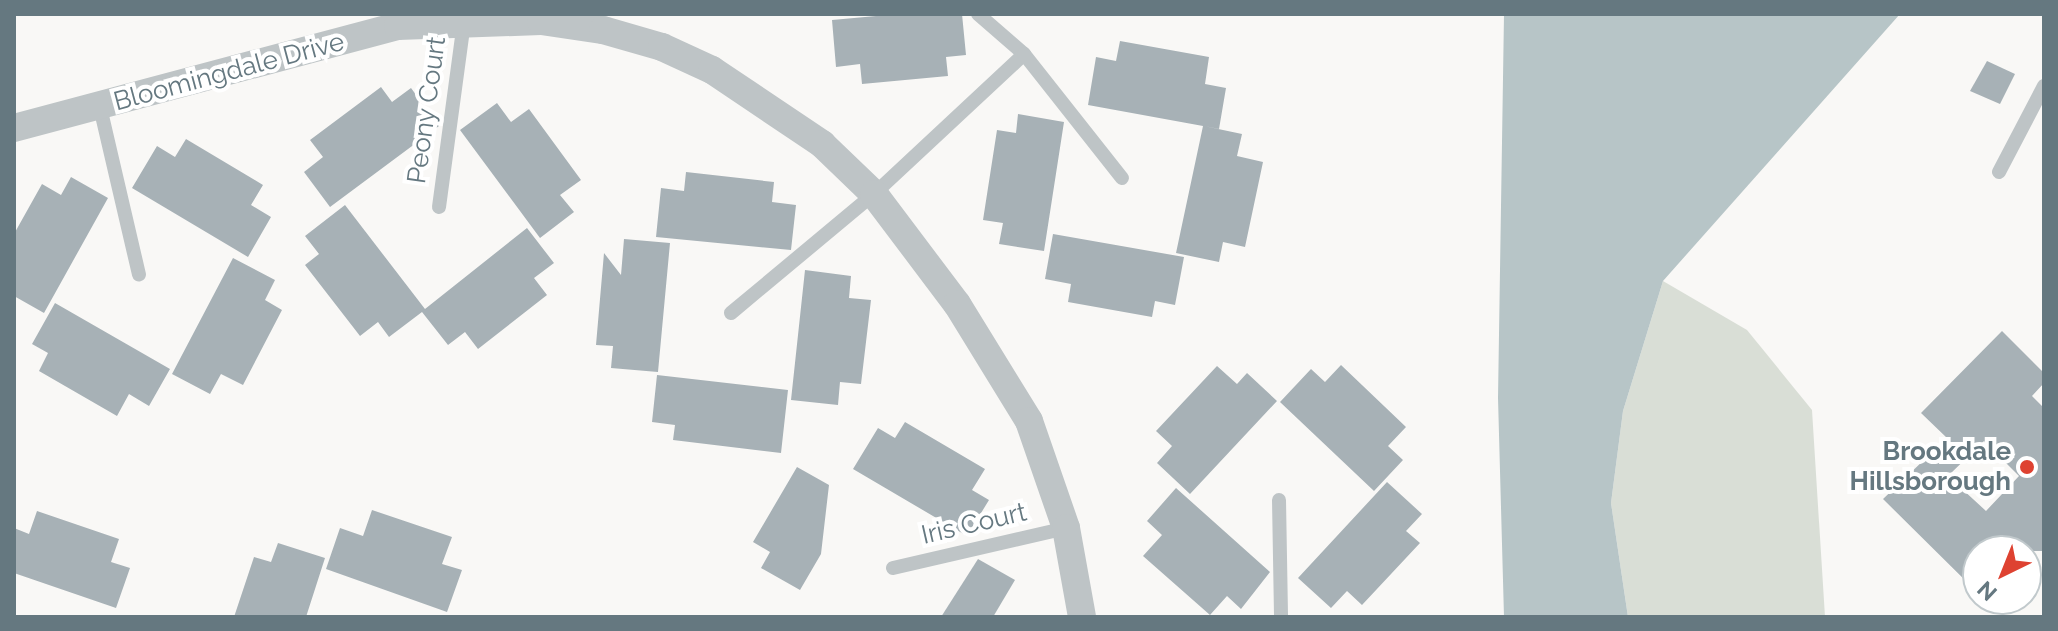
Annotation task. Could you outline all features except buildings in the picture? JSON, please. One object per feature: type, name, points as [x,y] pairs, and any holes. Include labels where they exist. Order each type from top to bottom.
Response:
[{"type":"street","name":"Bloomingdale Drive","points":[[14,128],[398,26],[465,17],[541,21],[603,30],[662,47],[771,105],[874,194],[999,367],[1029,421],[1066,528],[1082,617]]},
{"type":"lane","points":[[978,14],[1024,54],[1122,178]]},
{"type":"lane","name":"Peony Court","points":[[439,207],[465,17]]},
{"type":"lane","points":[[731,313],[874,194],[1024,54]]},
{"type":"lane","points":[[1999,172],[2044,86]]},
{"type":"lane","points":[[100,107],[139,275]]},
{"type":"lane","points":[[1279,500],[1281,617]]},
{"type":"lane","name":"Iris Court","points":[[893,568],[1066,528]]},
{"type":"shaded area","points":[[1504,14],[1900,14],[1663,281],[1623,411],[1611,503],[1628,617],[1504,617],[1498,398]]},
{"type":"shaded area","points":[[1663,281],[1747,330],[1812,410],[1825,617],[1628,617],[1611,503],[1623,411]]},
{"type":"place","name":"Brookdale Hillsborough","points":[[2027,467]]}]
